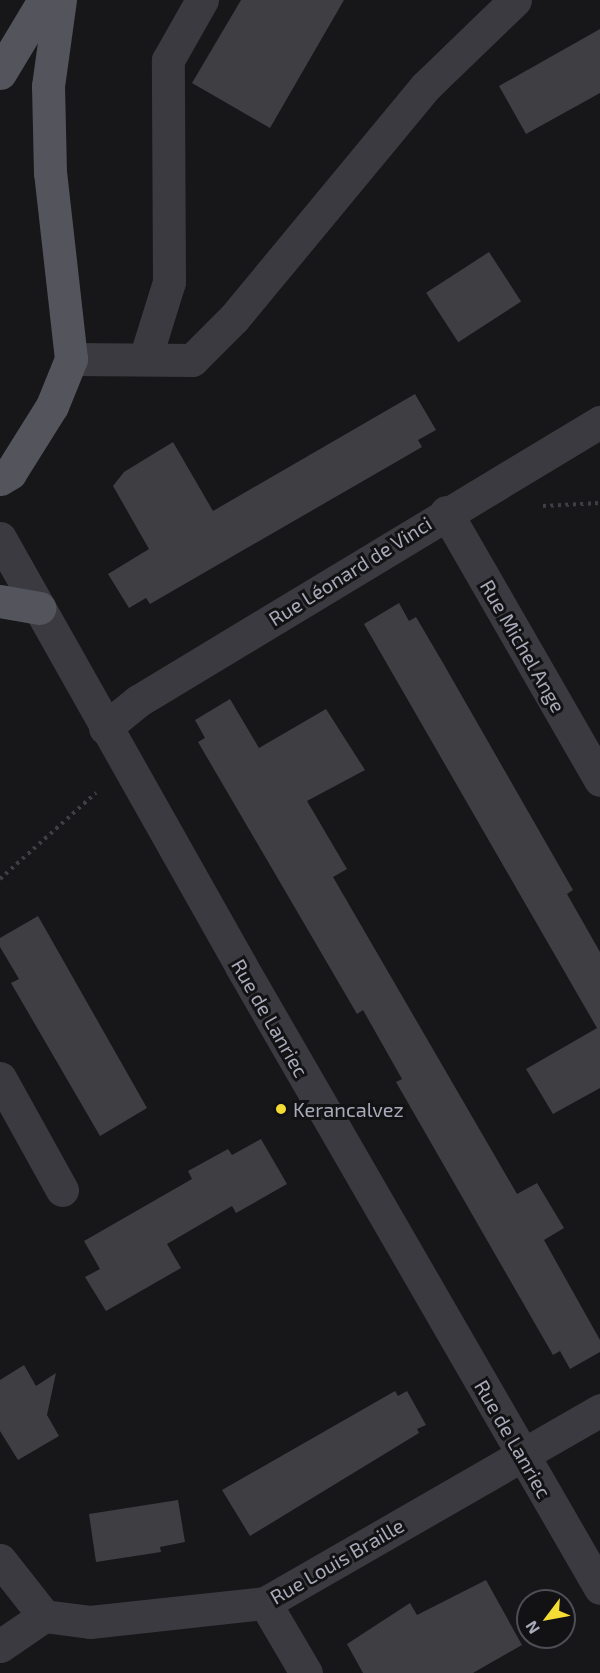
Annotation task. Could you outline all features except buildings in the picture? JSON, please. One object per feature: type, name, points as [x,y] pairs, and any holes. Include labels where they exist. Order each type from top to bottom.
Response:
[{"type":"main road","points":[[0,73],[44,0]]},
{"type":"main road","points":[[0,480],[10,473],[52,406],[71,359],[50,173],[48,86],[60,0]]},
{"type":"main road","points":[[0,600],[39,608]]},
{"type":"street","points":[[145,359],[170,282],[168,60],[202,0]]},
{"type":"street","points":[[71,359],[192,360],[234,318],[425,87],[515,0]]},
{"type":"street","name":"Rue Léonard de Vinci","points":[[105,728],[132,705],[446,512],[600,422]]},
{"type":"street","name":"Rue Michel Ange","points":[[446,512],[600,780]]},
{"type":"street","name":"Rue de Lanriec","points":[[0,538],[130,772],[600,1588]]},
{"type":"street","points":[[0,1078],[62,1190]]},
{"type":"street","name":"Rue Louis Braille","points":[[45,1616],[90,1622],[266,1603],[600,1410]]},
{"type":"street","points":[[0,1560],[45,1616],[0,1646]]},
{"type":"street","points":[[266,1603],[306,1673]]},
{"type":"path","points":[[0,879],[96,793],[130,772]]},
{"type":"place","name":"Kerancalvez","points":[[281,1109]]}]
